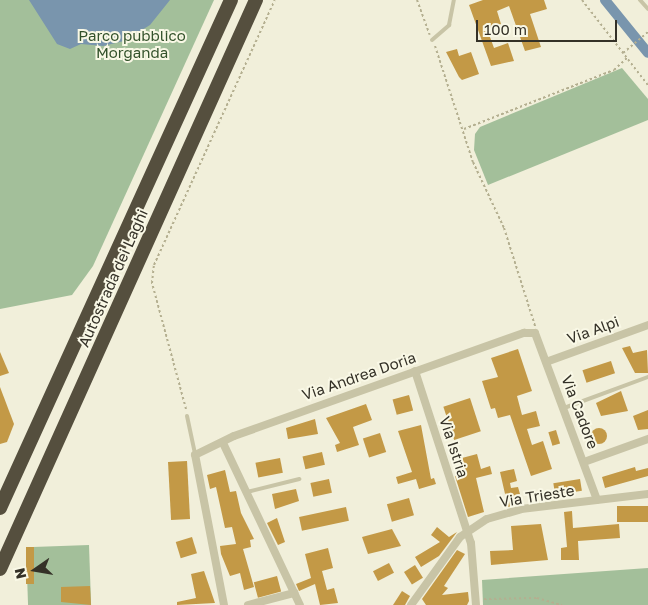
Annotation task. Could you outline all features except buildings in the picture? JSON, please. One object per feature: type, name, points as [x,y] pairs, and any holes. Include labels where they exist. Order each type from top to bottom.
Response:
[{"type":"highway","name":"Autostrada dei Laghi","points":[[0,508],[232,0]]},
{"type":"highway","name":"Autostrada dei Laghi","points":[[0,569],[256,0]]},
{"type":"street","name":"Via Alpi","points":[[546,362],[648,325]]},
{"type":"street","name":"Via Cadore","points":[[535,333],[597,500]]},
{"type":"street","name":"Via Andrea Doria","points":[[194,456],[223,443],[414,371],[535,333]]},
{"type":"street","name":"Via Istria","points":[[414,371],[466,531],[479,602]]},
{"type":"street","points":[[584,462],[648,439]]},
{"type":"street","points":[[223,443],[300,605]]},
{"type":"street","points":[[194,456],[224,605]]},
{"type":"street","name":"Via Trieste","points":[[411,605],[466,531],[487,519],[521,509],[648,494]]},
{"type":"street","points":[[248,605],[294,593]]},
{"type":"lane","points":[[432,40],[448,25],[454,0]]},
{"type":"lane","points":[[640,0],[648,10]]},
{"type":"lane","points":[[564,408],[648,377]]},
{"type":"lane","points":[[187,416],[194,456]]},
{"type":"lane","points":[[247,492],[299,479]]},
{"type":"path","points":[[187,416],[152,283],[154,266],[275,0]]},
{"type":"path","points":[[417,0],[526,291],[535,333]]},
{"type":"path","points":[[582,0],[648,85]]},
{"type":"path","points":[[623,53],[648,32]]},
{"type":"path","points":[[464,129],[614,70],[627,58]]},
{"type":"path","points":[[479,602],[537,598],[562,605]]},
{"type":"green space","name":"Parco pubblico Morganda","points":[[0,0],[214,0],[93,266],[72,295],[0,309]]},
{"type":"green space","points":[[622,68],[648,99],[648,120],[488,185],[474,150],[475,134],[480,127]]},
{"type":"green space","points":[[89,545],[91,605],[28,605],[26,547]]},
{"type":"green space","points":[[648,568],[648,605],[483,605],[482,580]]},
{"type":"water","points":[[29,0],[170,0],[150,25],[124,41],[103,46],[81,44],[70,49],[57,44]]},
{"type":"waterway","points":[[605,0],[648,53]]}]
